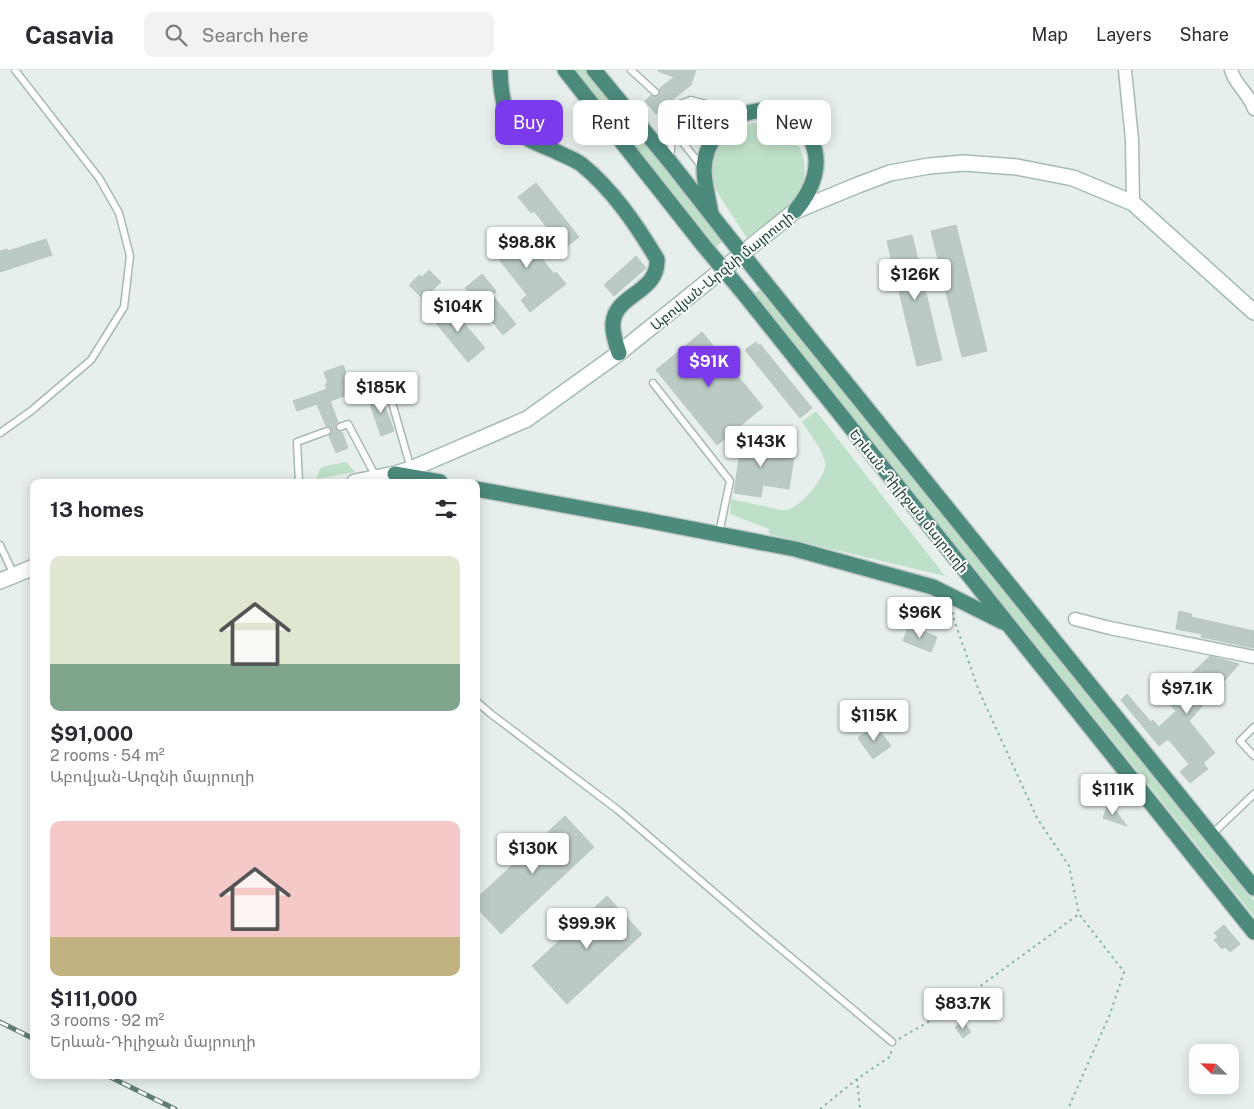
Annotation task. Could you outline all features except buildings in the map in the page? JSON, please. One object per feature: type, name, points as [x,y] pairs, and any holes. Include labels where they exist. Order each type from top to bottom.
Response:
[{"type":"highway","points":[[500,70],[505,110],[513,128],[527,138],[579,163],[592,174],[628,215],[657,259],[655,275],[649,283],[617,310],[613,322],[619,353]]},
{"type":"highway","name":"Երևան-Դիլիջան մայրուղի","points":[[565,70],[1254,932]]},
{"type":"highway","name":"Երևան-Դիլիջան մայրուղի","points":[[594,70],[1254,888]]},
{"type":"highway","points":[[747,113],[759,110],[773,110],[787,116],[810,137],[814,149],[816,172],[810,190],[795,211]]},
{"type":"highway","points":[[711,145],[704,170],[711,214]]},
{"type":"highway","points":[[395,474],[423,479]]},
{"type":"highway","points":[[480,490],[795,549],[933,587],[1006,623]]},
{"type":"main road","name":"Աբովյան-Արզնի մայրուղի","points":[[376,479],[411,469],[527,419],[619,353],[795,211],[890,173],[929,166],[964,163],[1017,167],[1074,178],[1133,204],[1254,312]]},
{"type":"main road","points":[[7,578],[30,569]]},
{"type":"street","points":[[1125,70],[1132,140],[1133,204]]},
{"type":"street","points":[[1231,70],[1233,76],[1251,100],[1254,109]]},
{"type":"street","points":[[1075,619],[1110,628],[1254,657]]},
{"type":"lane","points":[[0,433],[31,411],[90,360],[124,307],[130,256],[119,213],[99,178],[15,70]]},
{"type":"lane","points":[[631,70],[655,92]]},
{"type":"lane","points":[[670,162],[672,145]]},
{"type":"lane","points":[[685,145],[704,170]]},
{"type":"lane","points":[[654,383],[730,481],[719,534]]},
{"type":"lane","points":[[379,391],[386,390],[389,392],[411,469]]},
{"type":"lane","points":[[340,427],[348,424],[376,479]]},
{"type":"lane","points":[[300,479],[297,442],[327,431]]},
{"type":"lane","points":[[0,545],[7,578]]},
{"type":"lane","points":[[480,704],[618,810],[892,1042]]},
{"type":"lane","points":[[1254,727],[1240,741],[1254,756]]},
{"type":"lane","points":[[1211,835],[1254,794]]},
{"type":"path","points":[[965,603],[952,614],[980,691],[1037,818],[1069,866],[1078,914],[1124,972],[1110,1014],[1069,1109]]},
{"type":"path","points":[[820,1109],[857,1079],[891,1056],[892,1042],[942,1014],[1078,914]]},
{"type":"path","points":[[857,1079],[860,1109]]},
{"type":"green space","points":[[576,70],[586,70],[610,100],[600,100]]},
{"type":"green space","points":[[757,123],[757,145],[798,145],[802,153],[805,172],[800,190],[791,204],[747,238],[717,192],[712,168],[720,145],[747,145],[747,125]]},
{"type":"green space","points":[[635,145],[646,145],[723,241],[716,247]]},
{"type":"green space","points":[[761,289],[1254,901],[1254,916],[754,294]]},
{"type":"green space","points":[[816,411],[945,576],[769,534],[769,529],[730,514],[731,499],[786,510],[797,505],[812,490],[824,471],[825,462],[818,445],[802,422]]},
{"type":"green space","points":[[346,462],[355,472],[316,479],[321,467]]},
{"type":"railway","points":[[0,1022],[30,1037]]},
{"type":"railway","points":[[114,1079],[175,1109]]}]
